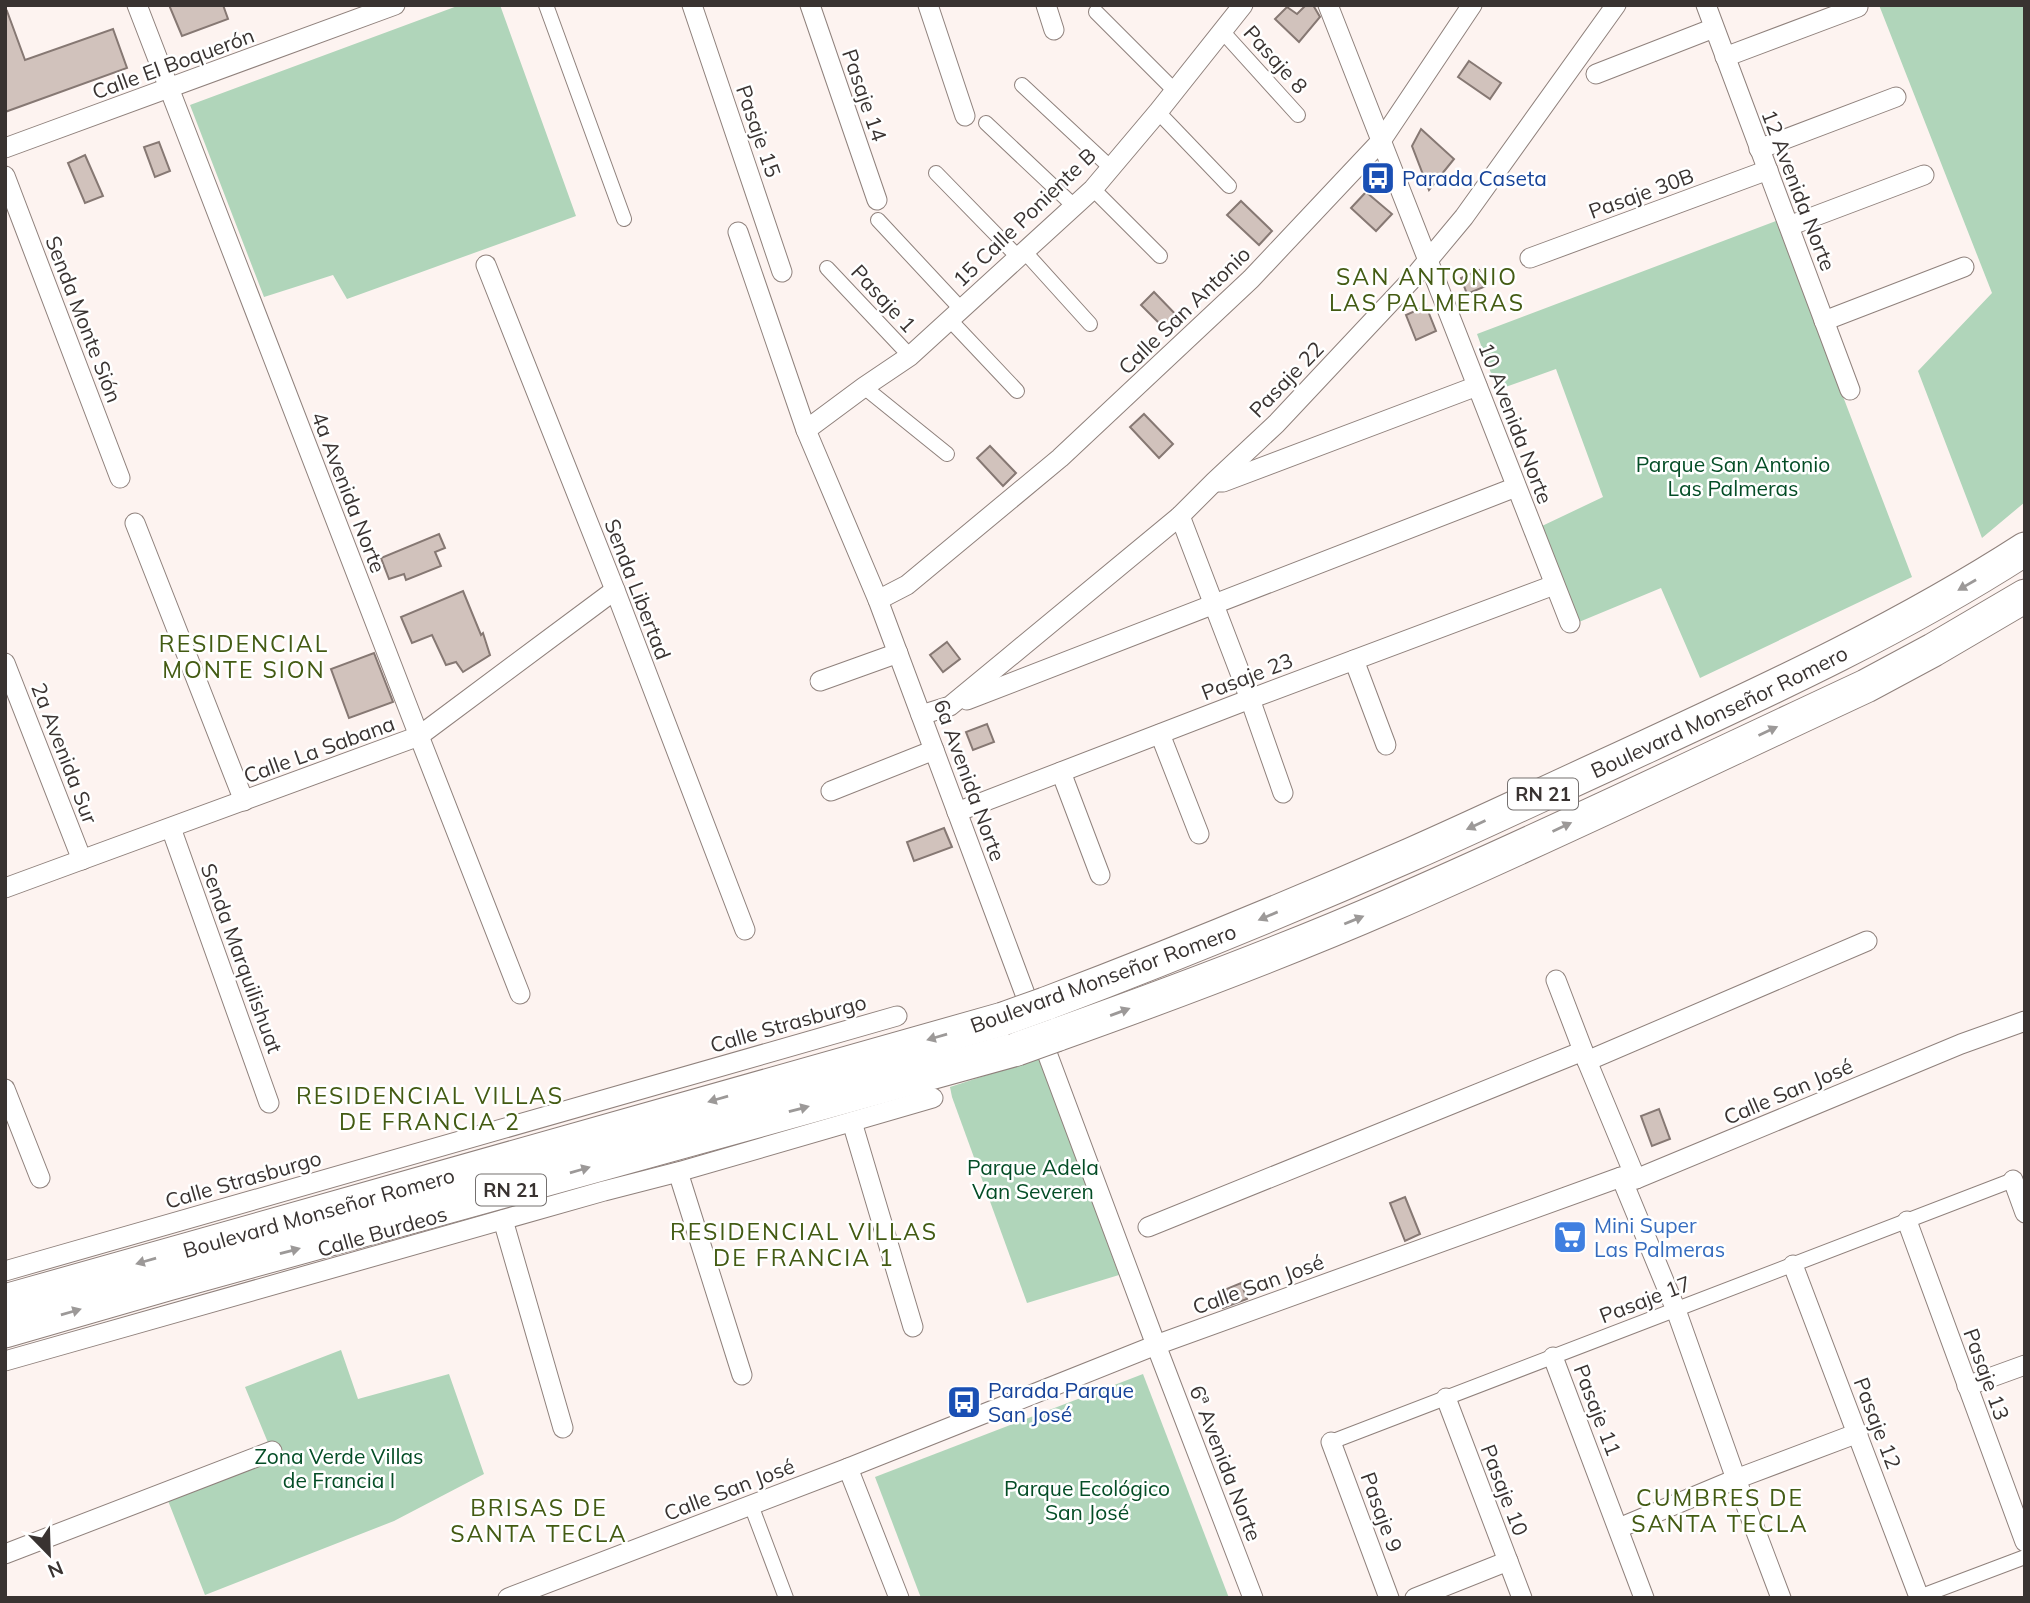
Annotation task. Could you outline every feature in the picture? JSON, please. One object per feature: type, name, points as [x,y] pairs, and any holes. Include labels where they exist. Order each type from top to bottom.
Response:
[{"type":"highway","name":"Boulevard Monseñor Romero","points":[[5,1301],[1003,1019],[1045,1004],[1163,959],[1415,853],[1790,680],[1900,624],[2025,550]]},
{"type":"highway","name":"Boulevard Monseñor Romero","points":[[5,1331],[1017,1049],[1164,997],[1390,906],[1866,686],[2025,596]]},
{"type":"street","name":"4a Avenida Norte","points":[[137,5],[520,994]]},
{"type":"street","name":"Calle El Boquerón","points":[[5,148],[395,5]]},
{"type":"street","points":[[546,5],[624,219]]},
{"type":"street","name":"Pasaje 15","points":[[692,5],[782,272]]},
{"type":"street","name":"Pasaje 14","points":[[810,5],[877,200]]},
{"type":"street","points":[[928,5],[965,116]]},
{"type":"street","points":[[1046,5],[1054,30]]},
{"type":"street","name":"10 Avenida Norte","points":[[1328,5],[1570,623]]},
{"type":"street","name":"Calle San Antonio","points":[[878,600],[907,585],[1060,458],[1251,279],[1381,141],[1472,5]]},
{"type":"street","name":"Pasaje 22","points":[[921,715],[950,706],[1180,516],[1276,424],[1414,277],[1464,217],[1616,5]]},
{"type":"street","name":"12 Avenida Norte","points":[[1706,5],[1850,390]]},
{"type":"street","name":"15 Calle Poniente B","points":[[806,430],[910,356],[1093,189],[1175,91],[1222,31],[1237,7]]},
{"type":"street","points":[[1725,57],[1858,7]]},
{"type":"street","points":[[1096,12],[1175,91]]},
{"type":"street","points":[[1596,74],[1714,28]]},
{"type":"street","name":"Pasaje 8","points":[[1222,31],[1298,115]]},
{"type":"street","points":[[1022,85],[1111,167]]},
{"type":"street","points":[[1759,149],[1896,97]]},
{"type":"street","points":[[1158,112],[1228,186]]},
{"type":"street","points":[[986,123],[1074,206]]},
{"type":"street","name":"Pasaje 30B","points":[[1530,258],[1768,170]]},
{"type":"street","points":[[936,173],[1090,324]]},
{"type":"street","points":[[1789,226],[1924,175]]},
{"type":"street","name":"Senda Monte Sión","points":[[5,176],[120,478]]},
{"type":"street","points":[[1093,189],[1160,256]]},
{"type":"street","points":[[878,220],[1017,391]]},
{"type":"street","name":"6a Avenida Norte","points":[[738,232],[806,430],[878,600],[1156,1345]]},
{"type":"street","name":"Senda Libertad","points":[[486,265],[615,590],[745,930]]},
{"type":"street","points":[[1824,321],[1964,267]]},
{"type":"street","name":"Pasaje 1","points":[[827,268],[910,356]]},
{"type":"street","points":[[1214,482],[1223,482],[1477,386]]},
{"type":"street","points":[[864,387],[947,454]]},
{"type":"street","points":[[950,706],[1516,487]]},
{"type":"street","points":[[1180,516],[1283,793]]},
{"type":"street","points":[[135,523],[244,801]]},
{"type":"street","name":"Pasaje 23","points":[[957,812],[1554,585]]},
{"type":"street","name":"Calle La Sabana","points":[[5,888],[419,736],[615,590]]},
{"type":"street","points":[[820,681],[898,653]]},
{"type":"street","points":[[1354,660],[1386,745]]},
{"type":"street","name":"2a Avenida Sur","points":[[5,663],[82,860]]},
{"type":"street","points":[[1160,734],[1199,834]]},
{"type":"street","points":[[831,791],[934,750]]},
{"type":"street","points":[[1060,772],[1101,875]]},
{"type":"street","name":"Senda Marquilishuat","points":[[171,828],[269,1102]]},
{"type":"street","points":[[1148,1227],[1585,1056],[1867,941]]},
{"type":"street","points":[[1556,980],[1781,1598]]},
{"type":"street","name":"Calle Strasburgo","points":[[5,1271],[897,1016]]},
{"type":"street","name":"Calle San José","points":[[508,1598],[848,1468],[1156,1345],[1629,1178],[1961,1044],[2025,1021]]},
{"type":"street","points":[[5,1088],[40,1178]]},
{"type":"street","name":"Calle Burdeos","points":[[5,1361],[933,1098]]},
{"type":"street","points":[[852,1122],[913,1327]]},
{"type":"street","points":[[678,1172],[742,1374]]},
{"type":"street","points":[[2013,1180],[2025,1213]]},
{"type":"street","name":"Pasaje 17","points":[[1331,1442],[2013,1180]]},
{"type":"street","points":[[503,1220],[563,1428]]},
{"type":"street","name":"Pasaje 13","points":[[1907,1221],[2025,1542]]},
{"type":"street","name":"Pasaje 12","points":[[1793,1265],[1919,1597]]},
{"type":"street","name":"6ª Avenida Norte","points":[[1156,1345],[1253,1598]]},
{"type":"street","name":"Pasaje 11","points":[[1553,1357],[1644,1598]]},
{"type":"street","points":[[1968,1386],[2025,1365]]},
{"type":"street","name":"Pasaje 10","points":[[1446,1398],[1522,1598]]},
{"type":"street","points":[[1619,1528],[1736,1479],[1858,1433]]},
{"type":"street","name":"Pasaje 9","points":[[1331,1442],[1390,1598]]},
{"type":"street","points":[[5,1554],[272,1451]]},
{"type":"street","points":[[848,1468],[899,1598]]},
{"type":"street","points":[[751,1505],[786,1598]]},
{"type":"street","points":[[1919,1597],[2025,1557]]},
{"type":"street","points":[[1415,1598],[1508,1561]]},
{"type":"green space","points":[[460,5],[500,5],[576,216],[347,299],[333,275],[264,297],[190,105]]},
{"type":"green space","points":[[1879,5],[2025,5],[2025,502],[1982,538],[1918,371],[1992,293]]},
{"type":"green space","name":"Parque San Antonio Las Palmeras","points":[[1776,221],[1912,577],[1700,678],[1661,588],[1579,622],[1542,526],[1603,497],[1556,369],[1497,390],[1477,334]]},
{"type":"green space","name":"Parque Adela Van Severen","points":[[1040,1058],[1119,1275],[1027,1303],[950,1087]]},
{"type":"green space","name":"Zona Verde Villas de Francia I","points":[[341,1350],[358,1399],[449,1374],[484,1474],[394,1521],[205,1595],[165,1493],[271,1450],[245,1387]]},
{"type":"green space","name":"Parque Ecológico San José","points":[[1143,1374],[1229,1598],[921,1598],[875,1477]]},
{"type":"building","points":[[169,5],[223,5],[228,19],[182,36]]},
{"type":"building","points":[[1306,5],[1313,5],[1320,17],[1299,42],[1275,19],[1287,7],[1297,14]]},
{"type":"building","points":[[7,11],[25,60],[113,29],[127,68],[5,112]]},
{"type":"building","points":[[1469,61],[1501,83],[1490,99],[1458,77]]},
{"type":"building","points":[[1421,129],[1454,159],[1429,190],[1412,146]]},
{"type":"building","points":[[159,142],[170,171],[155,177],[144,147]]},
{"type":"building","points":[[85,155],[103,196],[85,203],[68,163]]},
{"type":"building","points":[[1366,192],[1392,214],[1376,231],[1351,208]]},
{"type":"building","points":[[1241,201],[1272,231],[1259,245],[1227,215]]},
{"type":"building","points":[[1479,270],[1486,286],[1467,294],[1461,278]]},
{"type":"building","points":[[1154,292],[1182,321],[1169,333],[1141,305]]},
{"type":"building","points":[[1426,306],[1436,331],[1416,340],[1406,315]]},
{"type":"building","points":[[1144,414],[1173,444],[1159,458],[1130,427]]},
{"type":"building","points":[[990,446],[1016,473],[1003,486],[977,458]]},
{"type":"building","points":[[439,534],[445,548],[435,552],[441,566],[406,580],[404,574],[389,579],[381,558]]},
{"type":"building","points":[[463,591],[481,635],[483,633],[490,655],[463,672],[456,662],[446,665],[432,635],[412,643],[401,617]]},
{"type":"building","points":[[947,642],[960,659],[943,672],[930,655]]},
{"type":"building","points":[[374,653],[393,702],[349,718],[331,669]]},
{"type":"building","points":[[987,724],[994,742],[973,750],[966,732]]},
{"type":"building","points":[[944,828],[952,847],[914,861],[907,842]]},
{"type":"building","points":[[1659,1109],[1670,1139],[1652,1146],[1641,1116]]},
{"type":"building","points":[[1405,1197],[1420,1234],[1405,1241],[1390,1203]]},
{"type":"building","name":"Mini Super Las Palmeras","points":[[1575,1225],[1582,1241],[1564,1248],[1558,1232]]},
{"type":"building","points":[[1241,1283],[1247,1299],[1223,1308],[1217,1293]]},
{"type":"place","name":"Parada Caseta","points":[[1378,178]]},
{"type":"place","name":"Mini Super Las Palmeras","points":[[1570,1237]]},
{"type":"place","name":"Parada Parque San José","points":[[964,1402]]},
{"type":"district","name":"SAN ANTONIO LAS PALMERAS","points":[[1427,289]]},
{"type":"district","name":"RESIDENCIAL MONTE SION","points":[[244,656]]},
{"type":"district","name":"RESIDENCIAL VILLAS DE FRANCIA 2","points":[[430,1108]]},
{"type":"district","name":"RESIDENCIAL VILLAS DE FRANCIA 1","points":[[804,1244]]},
{"type":"district","name":"CUMBRES DE SANTA TECLA","points":[[1720,1510]]},
{"type":"district","name":"BRISAS DE SANTA TECLA","points":[[539,1520]]}]
